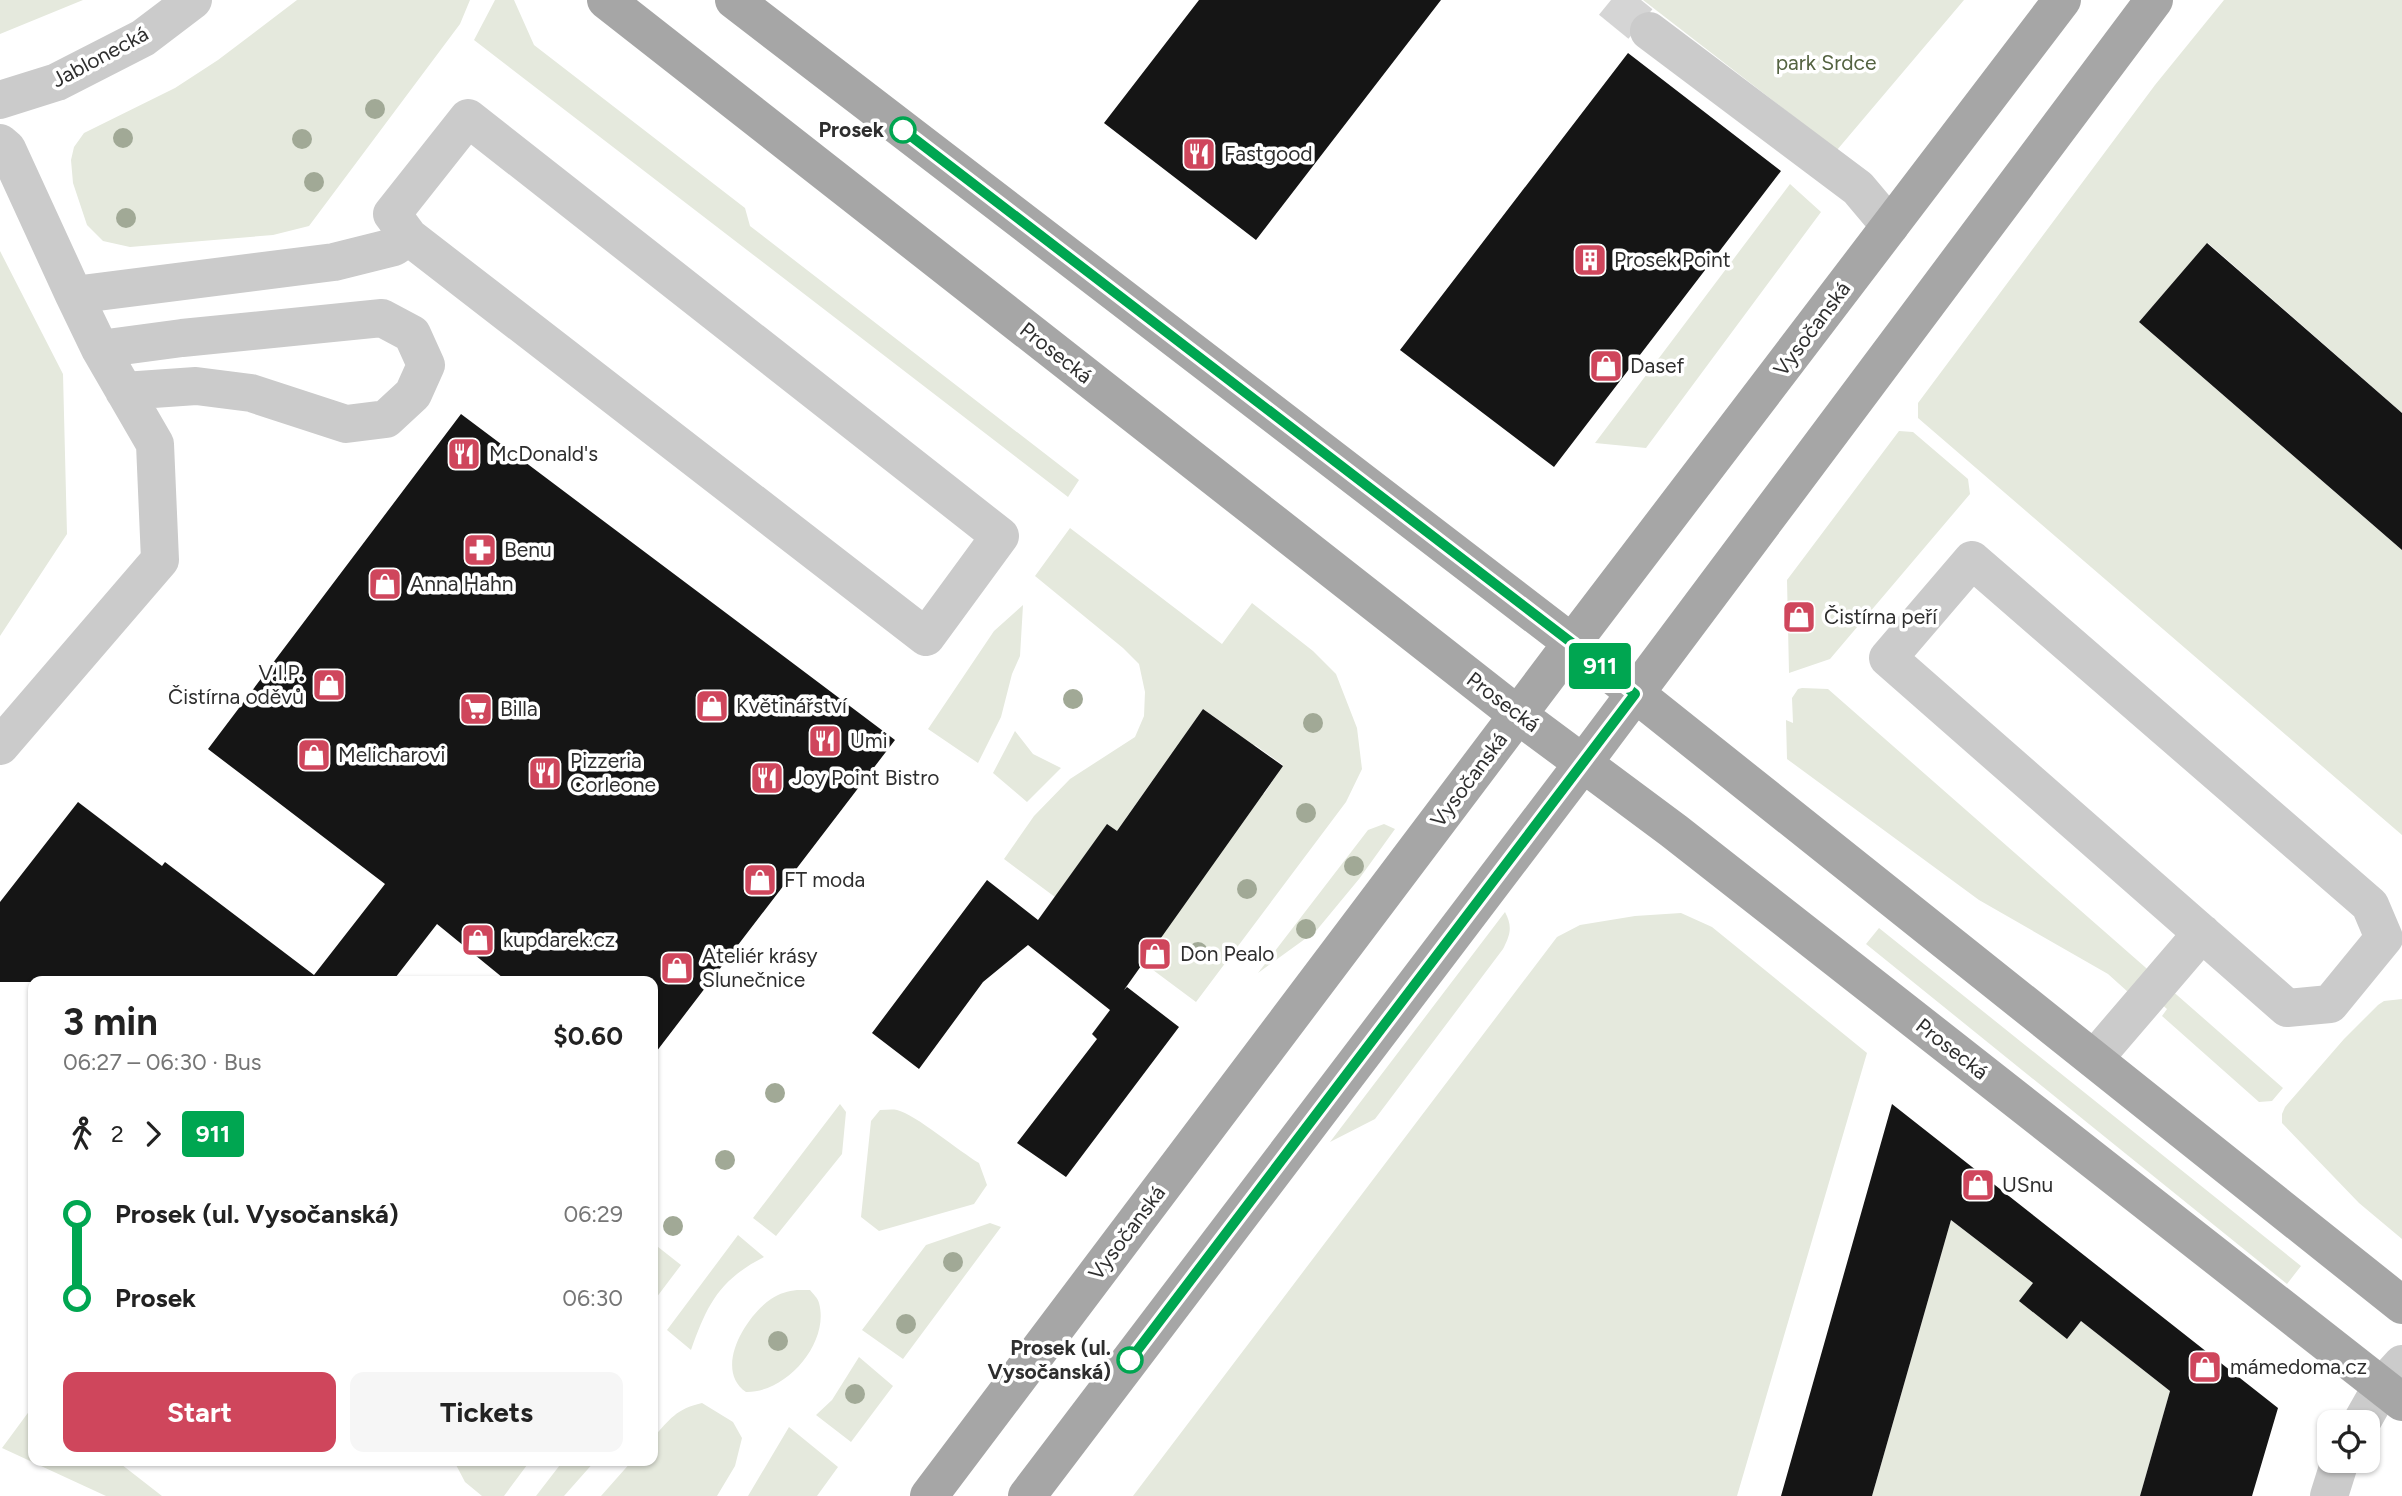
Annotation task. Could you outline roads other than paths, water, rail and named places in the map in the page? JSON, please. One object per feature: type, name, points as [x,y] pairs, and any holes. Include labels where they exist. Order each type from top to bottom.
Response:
[{"type":"main road","name":"Prosecká","points":[[606,0],[1518,715],[1584,762],[2395,1384]]},
{"type":"main road","points":[[734,0],[1572,643],[2402,1305]]},
{"type":"main road","name":"Vysočanská","points":[[929,1496],[1572,643],[2062,0]]},
{"type":"main road","points":[[1027,1496],[1584,762],[2154,0]]},
{"type":"street","name":"Jablonecká","points":[[0,100],[57,82],[143,38],[193,0]]},
{"type":"street","points":[[1649,31],[1858,188],[1890,226]]},
{"type":"street","points":[[468,118],[1000,536],[926,638],[409,237],[392,214],[468,118]]},
{"type":"street","points":[[0,143],[7,149],[100,349],[155,444],[160,560],[0,746]]},
{"type":"street","points":[[74,295],[334,262],[394,247],[409,237]]},
{"type":"street","points":[[100,349],[382,318],[412,334],[426,365],[413,394],[386,419],[346,424],[251,393],[196,386],[124,391]]},
{"type":"street","points":[[1972,560],[2370,905],[2393,942],[2330,1004],[2287,1008],[1888,658],[1972,560]]},
{"type":"street","points":[[2094,1059],[2202,933]]},
{"type":"street","points":[[2372,1410],[2395,1384]]},
{"type":"street","points":[[2329,1496],[2336,1473]]},
{"type":"tunnel","points":[[1611,0],[1649,31]]},
{"type":"place","name":"Prosek","points":[[903,130]]},
{"type":"place","name":"Fastgood","points":[[1199,154]]},
{"type":"place","name":"Prosek Point","points":[[1590,260]]},
{"type":"place","name":"Dasef","points":[[1606,366]]},
{"type":"place","name":"McDonald's","points":[[464,454]]},
{"type":"place","name":"Benu","points":[[480,550]]},
{"type":"place","name":"Anna Hahn","points":[[385,584]]},
{"type":"place","name":"Čistírna peří","points":[[1799,617]]},
{"type":"place","name":"V.I.P. Čistírna oděvů","points":[[329,685]]},
{"type":"place","name":"Květinářství","points":[[712,706]]},
{"type":"place","name":"Billa","points":[[476,709]]},
{"type":"place","name":"Umi","points":[[825,741]]},
{"type":"place","name":"Melicharovi","points":[[314,755]]},
{"type":"place","name":"Pizzeria Corleone","points":[[545,773]]},
{"type":"place","name":"Joy Point Bistro","points":[[767,778]]},
{"type":"place","name":"FT moda","points":[[760,880]]},
{"type":"place","name":"kupdarek.cz","points":[[478,940]]},
{"type":"place","name":"Don Pealo","points":[[1155,954]]},
{"type":"place","name":"Ateliér krásy Slunečnice","points":[[677,968]]},
{"type":"place","name":"USnu","points":[[1978,1185]]},
{"type":"place","name":"Prosek (ul. Vysočanská)","points":[[1130,1360]]},
{"type":"place","name":"mámedoma.cz","points":[[2205,1367]]},
{"type":"park label","name":"park Srdce","points":[[1826,63]]}]
